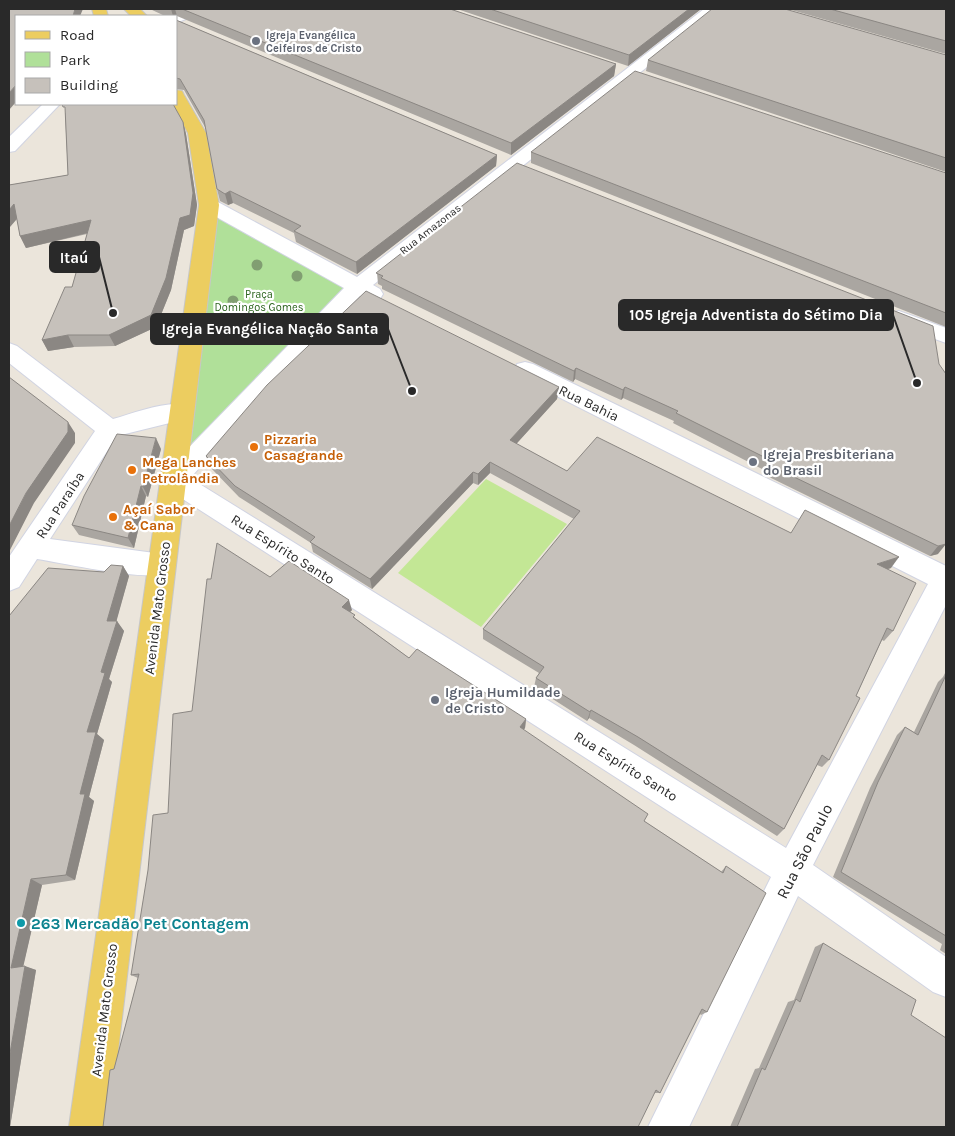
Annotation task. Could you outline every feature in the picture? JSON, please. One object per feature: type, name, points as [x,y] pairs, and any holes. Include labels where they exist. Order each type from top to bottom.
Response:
[{"type":"main road","name":"Avenida Mato Grosso","points":[[89,1127],[209,205],[197,134],[178,99]]},
{"type":"street","points":[[178,20],[198,9]]},
{"type":"street","name":"Rua Amazonas","points":[[174,480],[357,287],[713,9]]},
{"type":"street","points":[[178,22],[194,30]]},
{"type":"street","points":[[612,68],[649,81]]},
{"type":"street","points":[[9,147],[51,105]]},
{"type":"street","points":[[496,157],[532,172]]},
{"type":"street","points":[[209,205],[393,305]]},
{"type":"street","points":[[882,311],[946,336]]},
{"type":"street","points":[[9,351],[109,429],[170,413],[182,412]]},
{"type":"street","name":"Rua Bahia","points":[[509,362],[946,579]]},
{"type":"street","name":"Rua Paraíba","points":[[9,579],[109,429]]},
{"type":"street","name":"Rua Espírito Santo","points":[[174,480],[792,872],[946,979]]},
{"type":"street","points":[[32,546],[144,564],[162,565]]},
{"type":"street","name":"Rua São Paulo","points":[[668,1127],[792,872],[946,579]]},
{"type":"green space","name":"Praça Domingos Gomes","points":[[213,211],[350,287],[182,462]]},
{"type":"green space","points":[[486,479],[567,524],[481,627],[398,573]]},
{"type":"building","points":[[9,9],[75,9],[73,15],[15,15],[15,86],[9,93]]},
{"type":"building","points":[[182,9],[450,9],[616,64],[511,143]]},
{"type":"building","points":[[490,9],[689,9],[629,55]]},
{"type":"building","points":[[712,9],[785,9],[946,55],[946,158],[648,60]]},
{"type":"building","points":[[830,9],[946,9],[946,41]]},
{"type":"building","points":[[178,21],[497,155],[356,262],[294,231],[301,226],[230,191],[225,194],[217,189],[204,120],[178,78]]},
{"type":"building","points":[[635,71],[946,173],[946,313],[531,152]]},
{"type":"building","points":[[62,105],[174,105],[183,122],[193,193],[190,215],[180,218],[166,278],[151,315],[109,335],[68,335],[42,340],[65,287],[72,287],[91,220],[20,236],[14,204],[9,210],[9,185],[68,175],[65,107]]},
{"type":"building","points":[[517,163],[933,326],[939,364],[946,374],[946,544],[938,546],[769,465],[772,461],[676,413],[678,411],[625,387],[623,390],[576,368],[574,371],[381,278],[383,276],[376,273]]},
{"type":"building","points":[[366,291],[559,387],[510,440],[567,471],[597,437],[791,533],[805,510],[899,557],[877,564],[916,583],[893,631],[887,628],[856,696],[860,698],[829,760],[822,755],[784,829],[638,737],[591,710],[590,712],[536,678],[544,667],[483,629],[580,511],[490,462],[478,474],[473,472],[370,579],[310,542],[315,537],[235,486],[206,456],[267,385]]},
{"type":"building","points":[[9,377],[68,422],[68,432],[26,493],[9,526]]},
{"type":"building","points":[[117,434],[156,438],[143,487],[141,486],[128,538],[72,525],[84,496]]},
{"type":"building","points":[[217,543],[270,577],[289,561],[349,600],[342,607],[355,615],[353,617],[409,658],[417,649],[526,719],[520,727],[648,814],[644,821],[723,873],[726,866],[766,893],[707,1012],[702,1009],[660,1093],[656,1090],[638,1127],[103,1127],[110,1070],[114,1069],[139,974],[131,975],[148,870],[153,815],[168,813],[173,714],[192,711],[207,579],[211,579]]},
{"type":"building","points":[[111,565],[123,566],[107,621],[117,621],[101,672],[105,673],[87,732],[96,732],[80,794],[85,794],[66,875],[31,879],[11,968],[25,966],[9,1059],[9,616],[48,568],[104,572]]},
{"type":"building","points":[[946,675],[946,936],[841,872],[878,782],[905,727],[918,735]]},
{"type":"building","points":[[823,943],[916,1000],[911,1015],[946,1038],[946,1127],[737,1127],[762,1068],[765,1070],[796,999],[800,1002]]},
{"type":"place","name":"Igreja Evangélica Ceifeiros de Cristo","points":[[256,41]]},
{"type":"place","name":"Itaú","points":[[113,313]]},
{"type":"place","name":"105 Igreja Adventista do Sétimo Dia","points":[[917,383]]},
{"type":"place","name":"Igreja Evangélica Nação Santa","points":[[412,391]]},
{"type":"place","name":"Pizzaria Casagrande","points":[[254,447]]},
{"type":"place","name":"Igreja Presbiteriana do Brasil","points":[[753,462]]},
{"type":"place","name":"Mega Lanches Petrolândia","points":[[132,470]]},
{"type":"place","name":"Açaí Sabor & Cana","points":[[113,517]]},
{"type":"place","name":"Igreja Humildade de Cristo","points":[[435,700]]},
{"type":"place","name":"263 Mercadão Pet Contagem","points":[[21,923]]}]
